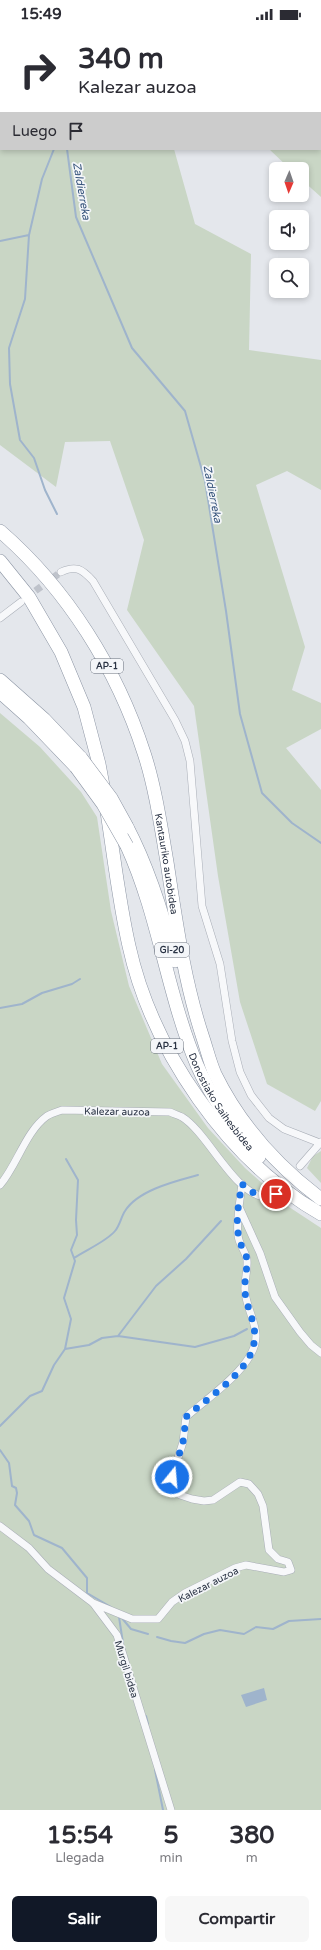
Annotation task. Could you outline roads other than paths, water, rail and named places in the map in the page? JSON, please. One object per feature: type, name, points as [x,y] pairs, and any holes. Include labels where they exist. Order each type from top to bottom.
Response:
[{"type":"highway","name":"Kantauriko autobidea","points":[[0,531],[49,579],[94,642],[120,692],[145,754],[162,830],[187,978],[196,1015],[215,1073],[240,1116],[271,1155],[321,1198]]},
{"type":"highway","name":"AP-1","points":[[0,561],[29,597],[61,652],[84,707],[99,764],[129,947],[143,993],[162,1038],[192,1091],[236,1145],[259,1170],[316,1211]]},
{"type":"highway","name":"Donostiako Saihesbidea","points":[[0,680],[44,719],[78,763],[111,798],[127,826],[138,847],[164,919],[189,1015],[215,1073]]},
{"type":"highway","name":"Donostiako Saihesbidea","points":[[0,692],[53,742],[78,763],[103,804],[127,846],[138,871],[158,934],[173,993],[189,1045],[207,1086],[224,1114],[244,1140],[265,1164],[316,1211]]},
{"type":"street","points":[[61,572],[71,567],[80,569],[93,581],[175,720],[185,741],[190,762],[202,906],[220,964],[232,1041],[240,1072],[251,1095],[269,1118],[284,1129],[320,1143],[300,1166]]},
{"type":"street","points":[[0,618],[21,602]]},
{"type":"street","name":"Kalezar auzoa","points":[[0,1185],[8,1176],[36,1127],[48,1116],[62,1110],[170,1112],[182,1117],[193,1127],[242,1184],[253,1194],[266,1198],[276,1194]]},
{"type":"street","name":"Kalezar auzoa","points":[[93,1604],[132,1619],[158,1619],[172,1602],[185,1593],[246,1565],[284,1572],[291,1570],[288,1562],[278,1559],[269,1550],[263,1506],[258,1494],[249,1484],[240,1482],[213,1500],[204,1501],[180,1495],[173,1488],[172,1477],[183,1442],[186,1417],[223,1386],[240,1369],[251,1355],[256,1336],[245,1290],[247,1259],[239,1239],[237,1221],[242,1184]]},
{"type":"street","points":[[239,1207],[260,1253],[275,1297],[300,1332],[311,1345],[321,1353]]},
{"type":"street","name":"Murgil bidea","points":[[0,1526],[29,1548],[48,1569],[93,1604],[117,1635],[171,1810]]},
{"type":"water","points":[[264,1688],[267,1700],[246,1707],[241,1695]]},
{"type":"waterway","points":[[54,150],[42,179],[29,235],[25,299],[9,348],[10,384],[20,440],[34,458],[45,490],[57,514]]},
{"type":"waterway","name":"Zaldierreka","points":[[67,150],[76,217],[132,348],[185,411],[205,481],[226,611],[240,714],[262,793],[292,823],[321,843]]},
{"type":"waterway","points":[[0,241],[29,235]]},
{"type":"waterway","points":[[0,1008],[22,1004],[42,993],[72,984],[80,979]]},
{"type":"waterway","points":[[0,1426],[30,1396],[42,1391],[54,1365],[65,1349],[71,1319],[64,1298],[75,1261],[71,1250],[77,1235],[76,1220],[78,1180],[66,1159]]},
{"type":"waterway","points":[[74,1258],[111,1235],[117,1229],[125,1211],[139,1197],[158,1187],[198,1175]]},
{"type":"waterway","points":[[118,1336],[156,1286],[186,1259],[221,1221]]},
{"type":"waterway","points":[[65,1349],[89,1345],[102,1338],[118,1336],[195,1347],[234,1336],[247,1329]]},
{"type":"waterway","points":[[0,1450],[9,1463],[12,1486],[16,1488],[17,1493],[15,1505],[29,1521],[34,1535],[62,1548],[87,1578],[87,1593],[111,1607]]},
{"type":"waterway","points":[[119,1617],[123,1643]]},
{"type":"waterway","points":[[121,1617],[131,1629],[148,1634]]},
{"type":"waterway","points":[[157,1637],[185,1643],[204,1634],[220,1630],[244,1634],[256,1627],[273,1629],[289,1621],[321,1619]]},
{"type":"waterway","points":[[146,1716],[148,1724]]},
{"type":"waterway","points":[[155,1770],[163,1810]]},
{"type":"tunnel","points":[[27,597],[61,572]]}]
